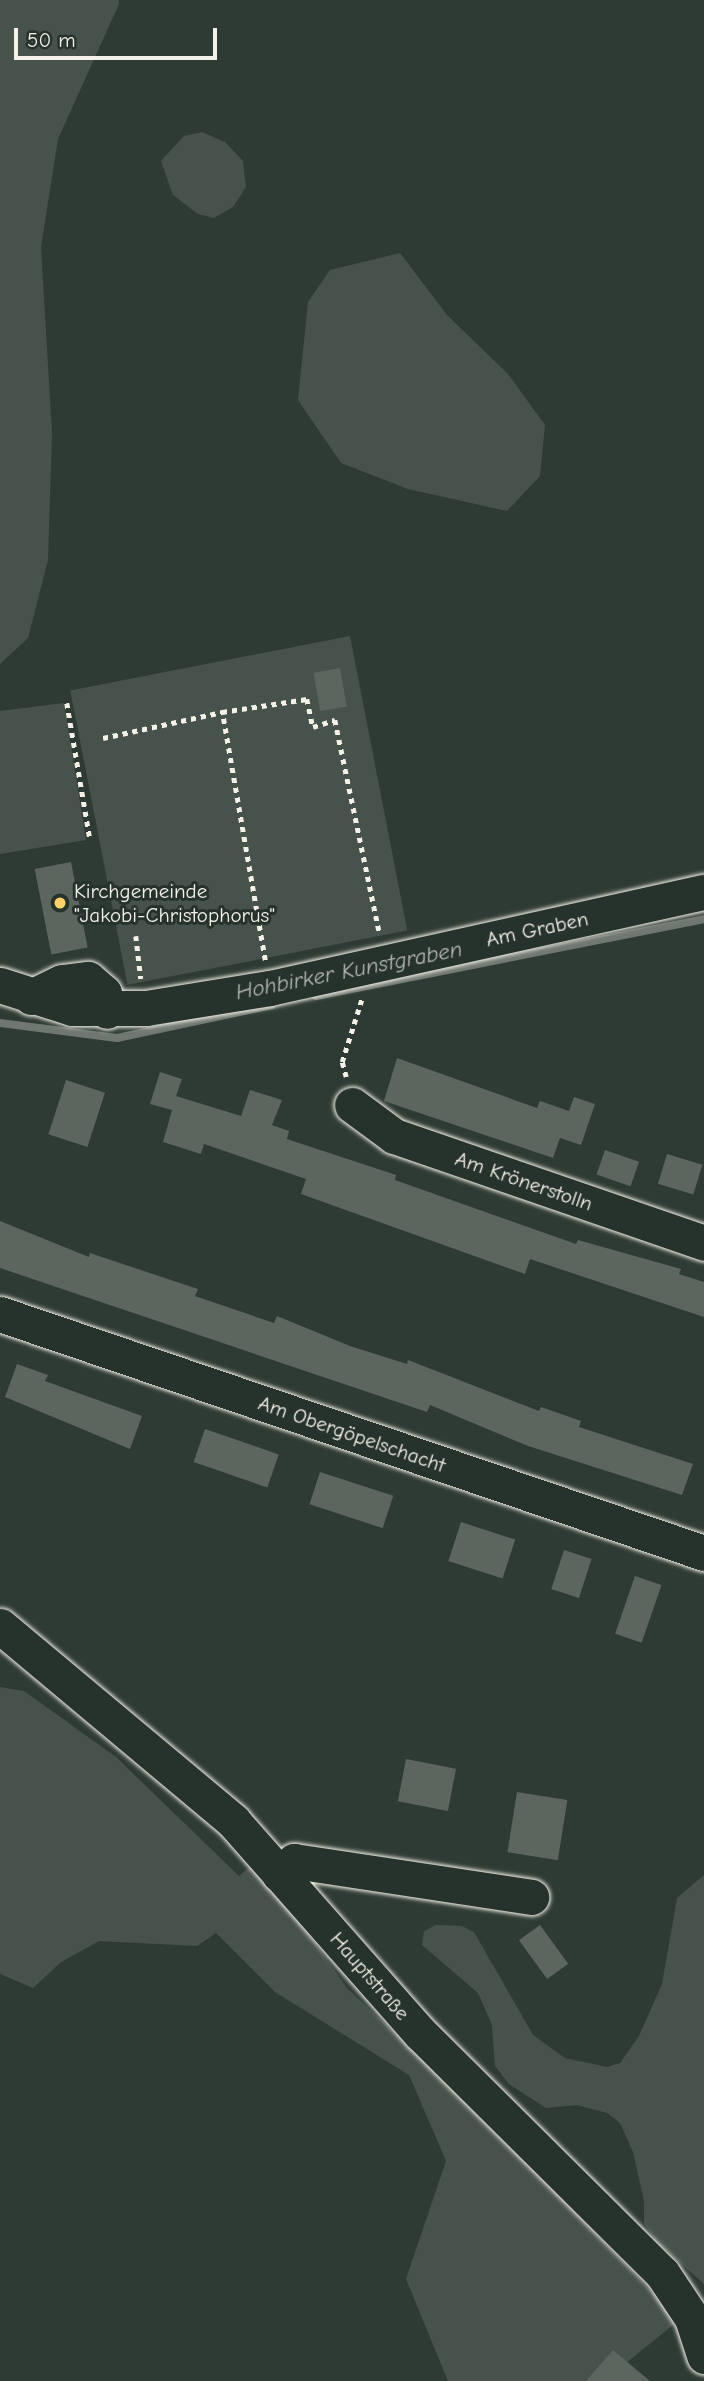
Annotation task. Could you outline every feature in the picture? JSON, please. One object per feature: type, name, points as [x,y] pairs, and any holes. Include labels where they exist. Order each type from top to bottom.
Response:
[{"type":"street","name":"Am Graben","points":[[15,991],[107,1011],[146,1008],[267,972],[704,892]]},
{"type":"street","name":"Am Krönerstolln","points":[[352,1105],[394,1136],[704,1242]]},
{"type":"street","name":"Am Obergöpelschacht","points":[[0,1314],[704,1553]]},
{"type":"street","name":"Hauptstraße","points":[[0,1626],[233,1821],[421,2034],[662,2273],[692,2318],[704,2356]]},
{"type":"street","points":[[279,1874],[294,1861],[531,1896]]},
{"type":"path","points":[[103,738],[222,712],[307,699],[313,727],[335,720],[382,930],[369,933]]},
{"type":"path","points":[[67,703],[90,839]]},
{"type":"path","points":[[222,712],[267,972]]},
{"type":"path","points":[[136,936],[146,1008]]},
{"type":"path","points":[[267,972],[278,953]]},
{"type":"path","points":[[352,1105],[342,1062],[363,993]]},
{"type":"shaded area","points":[[0,0],[119,0],[119,4],[58,139],[41,247],[52,433],[48,560],[28,638],[0,664]]},
{"type":"shaded area","points":[[202,132],[225,142],[243,161],[246,187],[233,207],[214,218],[198,214],[173,195],[161,161],[184,136]]},
{"type":"shaded area","points":[[400,253],[447,315],[508,374],[545,425],[540,476],[507,511],[408,489],[341,463],[298,400],[308,302],[330,270]]},
{"type":"shaded area","points":[[350,636],[407,930],[127,985],[70,690]]},
{"type":"shaded area","points":[[64,703],[86,840],[0,854],[0,711]]},
{"type":"shaded area","points":[[0,1687],[24,1691],[116,1757],[239,1876],[256,1861],[347,1988],[475,2109],[679,2320],[604,2381],[448,2381],[406,2279],[446,2161],[409,2075],[275,1992],[216,1933],[197,1946],[99,1941],[61,1962],[33,1988],[0,1974]]},
{"type":"shaded area","points":[[704,1875],[704,2284],[657,2242],[644,2223],[644,2201],[633,2152],[620,2123],[607,2113],[577,2105],[546,2108],[509,2084],[495,2066],[492,2025],[478,1993],[422,1945],[424,1931],[436,1925],[462,1926],[474,1932],[533,2035],[565,2058],[607,2067],[620,2063],[639,2036],[662,1984],[677,1898]]},
{"type":"building","points":[[340,668],[347,706],[320,711],[313,673]]},
{"type":"building","name":"Kirchgemeinde \"Jakobi-Christophorus\"","points":[[71,862],[88,947],[51,954],[35,869]]},
{"type":"building","points":[[397,1058],[537,1108],[540,1101],[569,1111],[574,1097],[595,1104],[581,1145],[560,1138],[553,1158],[384,1101]]},
{"type":"building","points":[[160,1072],[182,1079],[176,1096],[241,1116],[250,1090],[282,1100],[272,1125],[289,1131],[287,1139],[396,1175],[395,1180],[576,1244],[578,1240],[681,1269],[679,1274],[704,1282],[704,1317],[530,1259],[525,1274],[301,1194],[306,1179],[204,1144],[201,1154],[163,1142],[172,1110],[150,1104]]},
{"type":"building","points":[[66,1080],[105,1093],[87,1147],[48,1134]]},
{"type":"building","points":[[605,1150],[639,1162],[631,1186],[597,1175]]},
{"type":"building","points":[[667,1154],[702,1165],[693,1194],[658,1184]]},
{"type":"building","points":[[0,1221],[89,1257],[90,1253],[198,1289],[195,1296],[274,1323],[277,1316],[350,1346],[407,1364],[408,1360],[539,1411],[541,1407],[581,1421],[579,1427],[693,1464],[682,1495],[528,1446],[430,1405],[427,1412],[0,1268]]},
{"type":"building","points":[[17,1364],[48,1375],[45,1381],[142,1416],[130,1449],[5,1397]]},
{"type":"building","points":[[205,1429],[279,1454],[267,1487],[194,1462]]},
{"type":"building","points":[[320,1472],[393,1496],[383,1528],[309,1504]]},
{"type":"building","points":[[461,1522],[515,1540],[503,1579],[448,1561]]},
{"type":"building","points":[[564,1550],[592,1559],[579,1598],[551,1589]]},
{"type":"building","points":[[635,1576],[661,1585],[642,1643],[615,1634]]},
{"type":"building","points":[[406,1759],[456,1769],[448,1811],[398,1801]]},
{"type":"building","points":[[517,1792],[567,1800],[558,1860],[507,1852]]},
{"type":"building","points":[[540,1925],[568,1964],[547,1979],[519,1940]]},
{"type":"building","points":[[613,2350],[650,2381],[586,2381]]},
{"type":"waterway","name":"Hohbirker Kunstgraben","points":[[316,996],[704,919]]},
{"type":"waterway","name":"Hohbirker Kunstgraben","points":[[0,1023],[117,1038],[272,1005]]},
{"type":"place","name":"Kirchgemeinde \"Jakobi-Christophorus\"","points":[[60,903]]}]
